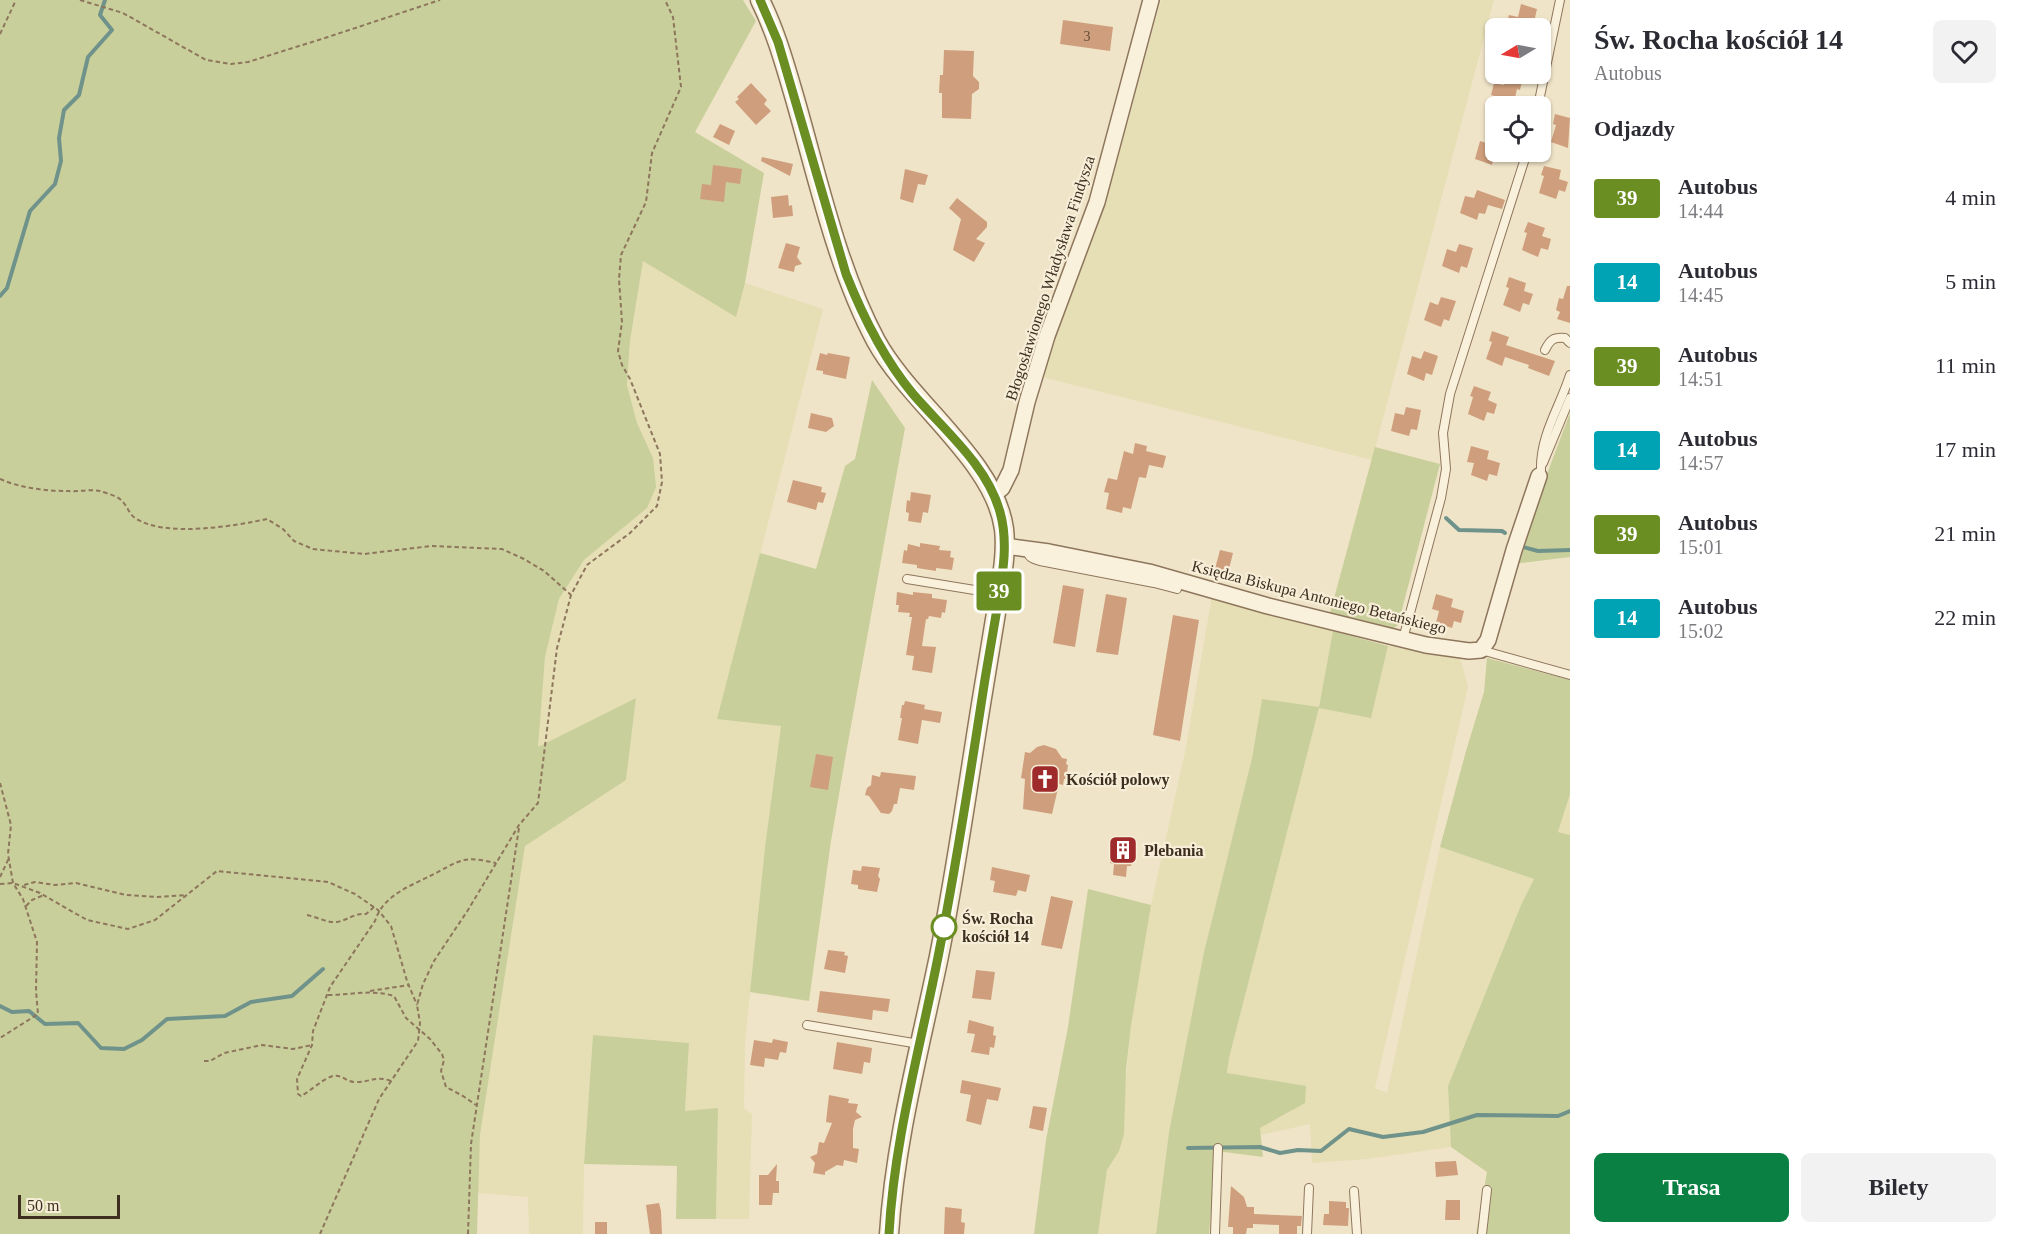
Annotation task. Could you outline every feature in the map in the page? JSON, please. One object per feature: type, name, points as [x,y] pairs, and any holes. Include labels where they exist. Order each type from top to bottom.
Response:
[{"type":"street","points":[[760,0],[778,42],[846,274],[866,322],[884,355],[898,374],[977,467],[994,494],[1004,528],[1005,546],[999,594],[950,893],[899,1150],[889,1234]]},
{"type":"street","name":"Błogosławionego Władysława Findysza","points":[[994,494],[1002,488],[1011,470],[1027,402],[1047,336],[1097,202],[1150,0]]},
{"type":"street","points":[[1481,650],[1488,640],[1514,550],[1540,473]]},
{"type":"street","name":"Księdza Biskupa Antoniego Betańskiego","points":[[1005,546],[1149,572],[1268,606],[1448,649],[1481,650]]},
{"type":"lane","points":[[1540,96],[1560,0]]},
{"type":"lane","points":[[1403,639],[1442,498],[1446,469],[1443,433],[1450,394],[1524,162]]},
{"type":"lane","points":[[1545,350],[1550,341],[1556,337],[1565,338],[1570,343]]},
{"type":"lane","points":[[1540,473],[1540,455],[1546,433],[1570,375]]},
{"type":"lane","points":[[1540,473],[1570,398]]},
{"type":"lane","points":[[1027,549],[1031,558],[1040,561],[1177,589]]},
{"type":"lane","points":[[907,579],[999,594]]},
{"type":"lane","points":[[1481,650],[1570,675]]},
{"type":"lane","points":[[807,1025],[920,1044]]},
{"type":"lane","points":[[1215,1234],[1218,1148]]},
{"type":"lane","points":[[1307,1234],[1309,1188]]},
{"type":"lane","points":[[1482,1234],[1487,1190]]},
{"type":"lane","points":[[1354,1191],[1357,1234]]},
{"type":"path","points":[[0,34],[16,0]]},
{"type":"path","points":[[80,0],[123,14],[206,60],[231,64],[248,62],[328,38],[440,0]]},
{"type":"path","points":[[417,1005],[423,984],[434,961],[519,825],[538,802],[557,648],[571,595],[587,565],[630,532],[657,507],[662,482],[660,454],[622,366],[618,351],[622,322],[619,279],[621,255],[645,202],[652,153],[681,87],[673,17],[665,0]]},
{"type":"path","points":[[0,479],[12,485],[56,490],[98,491],[120,498],[135,518],[179,530],[267,519],[283,529],[294,541],[313,549],[364,554],[431,546],[502,549],[544,571],[571,595]]},
{"type":"path","points":[[0,783],[11,825],[9,858],[13,883],[25,907],[36,942],[38,1014],[0,1038]]},
{"type":"path","points":[[468,1234],[471,1144],[519,825]]},
{"type":"path","points":[[0,877],[9,858]]},
{"type":"path","points":[[391,1081],[377,1078],[351,1082],[340,1076],[333,1076],[301,1096],[298,1094],[297,1079],[312,1045],[313,1031],[330,987],[375,921],[378,910],[386,902],[415,882],[463,860],[496,863]]},
{"type":"path","points":[[0,884],[13,883],[22,886],[44,895],[87,920],[128,929],[155,920],[218,871],[328,882],[355,894],[378,910],[391,926],[417,1005],[418,1041],[379,1099],[320,1234]]},
{"type":"path","points":[[22,886],[35,882],[55,885],[76,883],[126,895],[156,897],[186,895]]},
{"type":"path","points":[[25,907],[32,900],[44,895]]},
{"type":"path","points":[[307,915],[331,922],[357,913],[366,914],[374,907]]},
{"type":"path","points":[[328,995],[409,985]]},
{"type":"path","points":[[366,992],[394,996],[406,1018],[442,1054],[444,1059],[441,1071],[446,1087],[476,1106]]},
{"type":"path","points":[[204,1061],[210,1061],[224,1053],[262,1045],[293,1049],[312,1045]]},
{"type":"shaded area","points":[[1161,0],[1494,0],[1489,18],[1485,18],[1485,34],[1372,460],[1042,377],[1108,194]]},
{"type":"shaded area","points":[[643,260],[736,316],[745,283],[823,309],[718,718],[781,726],[765,847],[745,1043],[744,1108],[752,1114],[749,1219],[716,1219],[718,1109],[685,1111],[689,1043],[593,1035],[584,1164],[583,1234],[529,1234],[528,1197],[477,1193],[480,1135],[525,845],[626,780],[636,698],[537,748],[545,657],[559,599],[584,560],[647,508],[653,458],[637,423],[627,385],[630,341]]},
{"type":"shaded area","points":[[1212,596],[1333,631],[1319,707],[1371,717],[1388,646],[1460,657],[1468,687],[1375,1088],[1387,1093],[1440,847],[1534,879],[1521,905],[1448,1086],[1451,1147],[1367,1159],[1312,1163],[1310,1124],[1261,1135],[1259,1128],[1292,1111],[1306,1086],[1227,1074],[1229,1058],[1319,708],[1262,699],[1252,758],[1204,952],[1169,1132],[1156,1234],[1098,1234],[1107,1170],[1119,1151],[1131,1026],[1151,905],[1185,752]]},
{"type":"shaded area","points":[[1570,794],[1570,835],[1558,832]]},
{"type":"green space","points":[[0,0],[743,0],[756,21],[695,132],[764,173],[745,283],[736,317],[643,261],[630,341],[627,385],[637,423],[653,458],[656,487],[647,508],[584,560],[559,599],[545,657],[538,747],[636,698],[626,780],[525,846],[480,1135],[477,1234],[0,1234]]},
{"type":"green space","points":[[872,380],[905,428],[831,841],[809,1001],[750,992],[765,847],[781,726],[717,719],[760,553],[816,569],[845,466],[855,459]]},
{"type":"green space","points":[[1570,413],[1570,557],[1513,564]]},
{"type":"green space","points":[[1375,447],[1440,464],[1398,625],[1390,631],[1330,613]]},
{"type":"green space","points":[[1333,631],[1388,646],[1371,718],[1319,708],[1227,1073],[1306,1086],[1305,1103],[1260,1128],[1263,1157],[1216,1151],[1209,1234],[1156,1234],[1169,1132],[1204,952],[1252,758],[1262,699],[1319,707]]},
{"type":"green space","points":[[1487,658],[1570,680],[1570,794],[1558,832],[1570,835],[1570,1234],[1476,1234],[1487,1172],[1451,1147],[1448,1086],[1521,905],[1534,879],[1440,847],[1484,692]]},
{"type":"green space","points":[[1088,889],[1151,905],[1131,1026],[1126,1070],[1124,1134],[1119,1151],[1107,1170],[1098,1234],[1034,1234],[1046,1140],[1068,1027]]},
{"type":"green space","points":[[593,1035],[689,1043],[685,1111],[718,1108],[716,1219],[676,1219],[677,1166],[584,1164]]},
{"type":"building","points":[[1521,4],[1537,9],[1535,18],[1508,18],[1509,15],[1518,17]]},
{"type":"building","points":[[1063,20],[1113,27],[1110,51],[1060,44]]},
{"type":"building","points":[[944,50],[974,51],[973,76],[979,82],[979,89],[972,94],[971,119],[942,118],[942,93],[939,93],[940,75],[943,75]]},
{"type":"building","points":[[751,83],[767,100],[764,104],[771,111],[756,125],[735,102]]},
{"type":"building","points":[[1494,84],[1521,84],[1515,96],[1491,95]]},
{"type":"building","points":[[1555,114],[1570,118],[1568,148],[1551,142],[1556,125],[1553,124]]},
{"type":"building","points":[[720,124],[735,131],[729,145],[713,137]]},
{"type":"building","points":[[1480,141],[1485,143],[1485,162],[1493,162],[1492,165],[1475,159]]},
{"type":"building","points":[[762,157],[793,164],[790,176],[761,161]]},
{"type":"building","points":[[713,165],[742,169],[740,184],[726,182],[724,202],[700,199],[702,184],[711,185]]},
{"type":"building","points":[[1544,166],[1561,170],[1559,179],[1568,182],[1565,192],[1559,190],[1556,199],[1539,193],[1544,176],[1541,175]]},
{"type":"building","points":[[905,169],[928,175],[925,185],[918,184],[913,203],[900,199]]},
{"type":"building","points":[[1477,190],[1505,200],[1502,209],[1488,205],[1485,214],[1479,213],[1477,220],[1460,213],[1465,196],[1474,198]]},
{"type":"building","points":[[788,195],[793,216],[773,218],[771,197]]},
{"type":"building","points":[[957,198],[987,222],[987,227],[976,239],[985,243],[974,262],[953,250],[961,219],[949,208]]},
{"type":"building","points":[[1528,222],[1545,228],[1542,236],[1551,239],[1548,250],[1541,248],[1538,257],[1522,250],[1527,233],[1524,232]]},
{"type":"building","points":[[786,243],[800,247],[797,257],[802,264],[795,266],[794,272],[778,268]]},
{"type":"building","points":[[1459,244],[1473,248],[1467,268],[1461,266],[1459,273],[1442,266],[1447,249],[1456,252]]},
{"type":"building","points":[[1509,277],[1526,283],[1524,291],[1533,294],[1529,305],[1523,303],[1520,312],[1503,305],[1509,288],[1506,287]]},
{"type":"building","points":[[1567,286],[1570,286],[1570,323],[1557,319],[1560,312],[1556,310],[1559,298],[1563,299]]},
{"type":"building","points":[[1441,297],[1456,301],[1449,321],[1444,319],[1441,327],[1424,320],[1430,302],[1438,305]]},
{"type":"building","points":[[1492,331],[1509,337],[1506,345],[1555,361],[1549,376],[1528,368],[1529,365],[1505,357],[1502,366],[1486,359],[1492,342],[1489,341]]},
{"type":"building","points":[[1424,351],[1438,356],[1432,375],[1426,373],[1424,381],[1407,374],[1412,356],[1421,359]]},
{"type":"building","points":[[820,353],[850,357],[846,379],[823,374],[823,371],[816,370]]},
{"type":"building","points":[[1474,386],[1491,392],[1488,400],[1497,404],[1494,414],[1487,412],[1484,421],[1468,414],[1473,397],[1470,396]]},
{"type":"building","points":[[1406,407],[1421,410],[1417,430],[1411,429],[1409,436],[1391,431],[1395,413],[1404,415]]},
{"type":"building","points":[[811,413],[832,418],[834,426],[826,432],[808,428]]},
{"type":"building","points":[[1135,443],[1147,446],[1146,451],[1166,456],[1163,468],[1149,465],[1146,478],[1139,477],[1131,509],[1123,507],[1122,513],[1106,509],[1109,493],[1104,492],[1108,478],[1117,480],[1124,451],[1133,454]]},
{"type":"building","points":[[1471,446],[1489,451],[1487,459],[1500,463],[1497,476],[1489,474],[1487,481],[1471,475],[1474,463],[1467,462]]},
{"type":"building","points":[[793,480],[822,487],[821,492],[826,493],[823,503],[818,502],[816,510],[787,502]]},
{"type":"building","points":[[911,492],[931,495],[928,513],[923,512],[921,523],[908,521],[909,513],[906,509]]},
{"type":"building","points":[[920,543],[940,546],[939,550],[951,551],[950,557],[954,558],[952,570],[936,568],[936,571],[902,563],[904,550],[907,551],[908,544],[920,547]]},
{"type":"building","points":[[1220,550],[1233,553],[1228,573],[1215,569]]},
{"type":"building","points":[[1063,585],[1084,589],[1075,647],[1053,643]]},
{"type":"building","points":[[897,592],[913,595],[913,592],[932,594],[932,598],[947,600],[945,613],[942,612],[941,618],[929,616],[926,619],[922,646],[936,647],[932,673],[912,670],[914,656],[906,655],[912,617],[909,617],[910,613],[898,612]]},
{"type":"building","points":[[1106,594],[1127,598],[1118,655],[1096,652]]},
{"type":"building","points":[[1436,594],[1453,599],[1451,607],[1464,611],[1461,623],[1454,621],[1452,628],[1436,623],[1439,611],[1432,609]]},
{"type":"building","points":[[1173,615],[1199,620],[1180,741],[1153,735]]},
{"type":"building","points":[[905,701],[925,705],[924,709],[942,712],[940,723],[922,720],[918,744],[898,740],[902,705]]},
{"type":"building","name":"Kościół polowy","points":[[1044,745],[1056,749],[1062,758],[1067,759],[1066,764],[1068,765],[1066,779],[1063,785],[1059,784],[1052,814],[1023,809],[1025,779],[1021,778],[1025,752],[1030,753]]},
{"type":"building","points":[[816,754],[833,757],[828,790],[810,787]]},
{"type":"building","points":[[881,772],[916,776],[914,790],[900,788],[897,804],[894,804],[889,814],[881,813],[869,796],[865,795],[867,788],[871,785],[872,775],[880,777]]},
{"type":"building","name":"Plebania","points":[[1114,837],[1135,840],[1131,866],[1127,866],[1126,877],[1113,875],[1114,864],[1110,863]]},
{"type":"building","points":[[862,866],[880,868],[877,892],[858,889],[858,885],[851,884],[853,870],[861,871]]},
{"type":"building","points":[[992,867],[1030,875],[1026,892],[1018,890],[1016,896],[993,892],[995,881],[990,880]]},
{"type":"building","points":[[1051,896],[1073,901],[1062,949],[1041,945]]},
{"type":"building","points":[[828,950],[845,952],[844,955],[848,956],[845,973],[824,969]]},
{"type":"building","points":[[976,970],[995,972],[991,1000],[972,998]]},
{"type":"building","points":[[820,991],[890,999],[888,1012],[873,1010],[872,1020],[817,1012]]},
{"type":"building","points":[[969,1020],[994,1027],[993,1035],[996,1036],[994,1048],[990,1047],[989,1055],[971,1052],[975,1034],[967,1033]]},
{"type":"building","points":[[773,1039],[788,1042],[786,1053],[780,1052],[778,1060],[765,1058],[764,1067],[750,1065],[754,1040],[772,1043]]},
{"type":"building","points":[[837,1042],[872,1048],[870,1063],[864,1062],[862,1074],[833,1069]]},
{"type":"building","points":[[962,1080],[1001,1088],[998,1101],[987,1099],[981,1125],[966,1121],[971,1095],[960,1093]]},
{"type":"building","points":[[829,1095],[849,1099],[848,1103],[858,1104],[856,1112],[862,1117],[855,1120],[853,1129],[853,1148],[859,1149],[857,1163],[844,1160],[843,1166],[837,1165],[825,1172],[825,1175],[813,1173],[815,1163],[810,1157],[817,1154],[819,1142],[824,1143],[832,1123],[826,1122]]},
{"type":"building","points":[[1033,1106],[1047,1108],[1043,1131],[1029,1128]]},
{"type":"building","points":[[1456,1161],[1458,1175],[1436,1177],[1435,1162]]},
{"type":"building","points":[[777,1164],[776,1181],[779,1181],[779,1193],[773,1193],[772,1205],[759,1205],[759,1175],[768,1175]]},
{"type":"building","points":[[1231,1186],[1244,1197],[1247,1207],[1254,1207],[1254,1214],[1302,1216],[1301,1226],[1297,1226],[1297,1234],[1279,1234],[1279,1225],[1253,1224],[1253,1228],[1247,1228],[1246,1234],[1233,1234],[1233,1227],[1228,1227]]},
{"type":"building","points":[[1446,1200],[1460,1200],[1460,1220],[1445,1220]]},
{"type":"building","points":[[1329,1201],[1346,1202],[1346,1208],[1349,1208],[1348,1226],[1323,1225],[1324,1214],[1329,1214]]},
{"type":"building","points":[[659,1203],[662,1234],[650,1234],[646,1205]]},
{"type":"building","points":[[945,1207],[962,1209],[961,1222],[965,1223],[964,1234],[944,1234]]},
{"type":"building","points":[[595,1222],[607,1222],[607,1234],[595,1234]]},
{"type":"waterway","points":[[0,296],[7,288],[30,211],[55,184],[61,161],[59,138],[64,110],[79,95],[88,57],[112,30],[100,15],[105,0]]},
{"type":"waterway","points":[[1446,518],[1459,530],[1502,531],[1505,533]]},
{"type":"waterway","points":[[1523,547],[1538,551],[1570,550]]},
{"type":"waterway","points":[[0,1006],[12,1012],[29,1011],[45,1024],[78,1023],[101,1048],[124,1049],[142,1040],[167,1019],[225,1016],[251,1002],[292,996],[323,969]]},
{"type":"waterway","points":[[1188,1148],[1260,1147],[1280,1153],[1298,1150],[1321,1151],[1349,1129],[1383,1137],[1423,1132],[1477,1115],[1558,1116],[1570,1111]]},
{"type":"bus line","name":"39","points":[[760,0],[778,42],[846,274],[861,310],[884,355],[912,392],[977,467],[994,494],[1004,528],[1003,570],[940,951],[899,1150],[889,1234]]},
{"type":"place","name":"Kościół polowy","points":[[1045,779]]},
{"type":"place","name":"Plebania","points":[[1123,850]]},
{"type":"place","name":"Św. Rocha kościół 14","points":[[944,927]]}]
